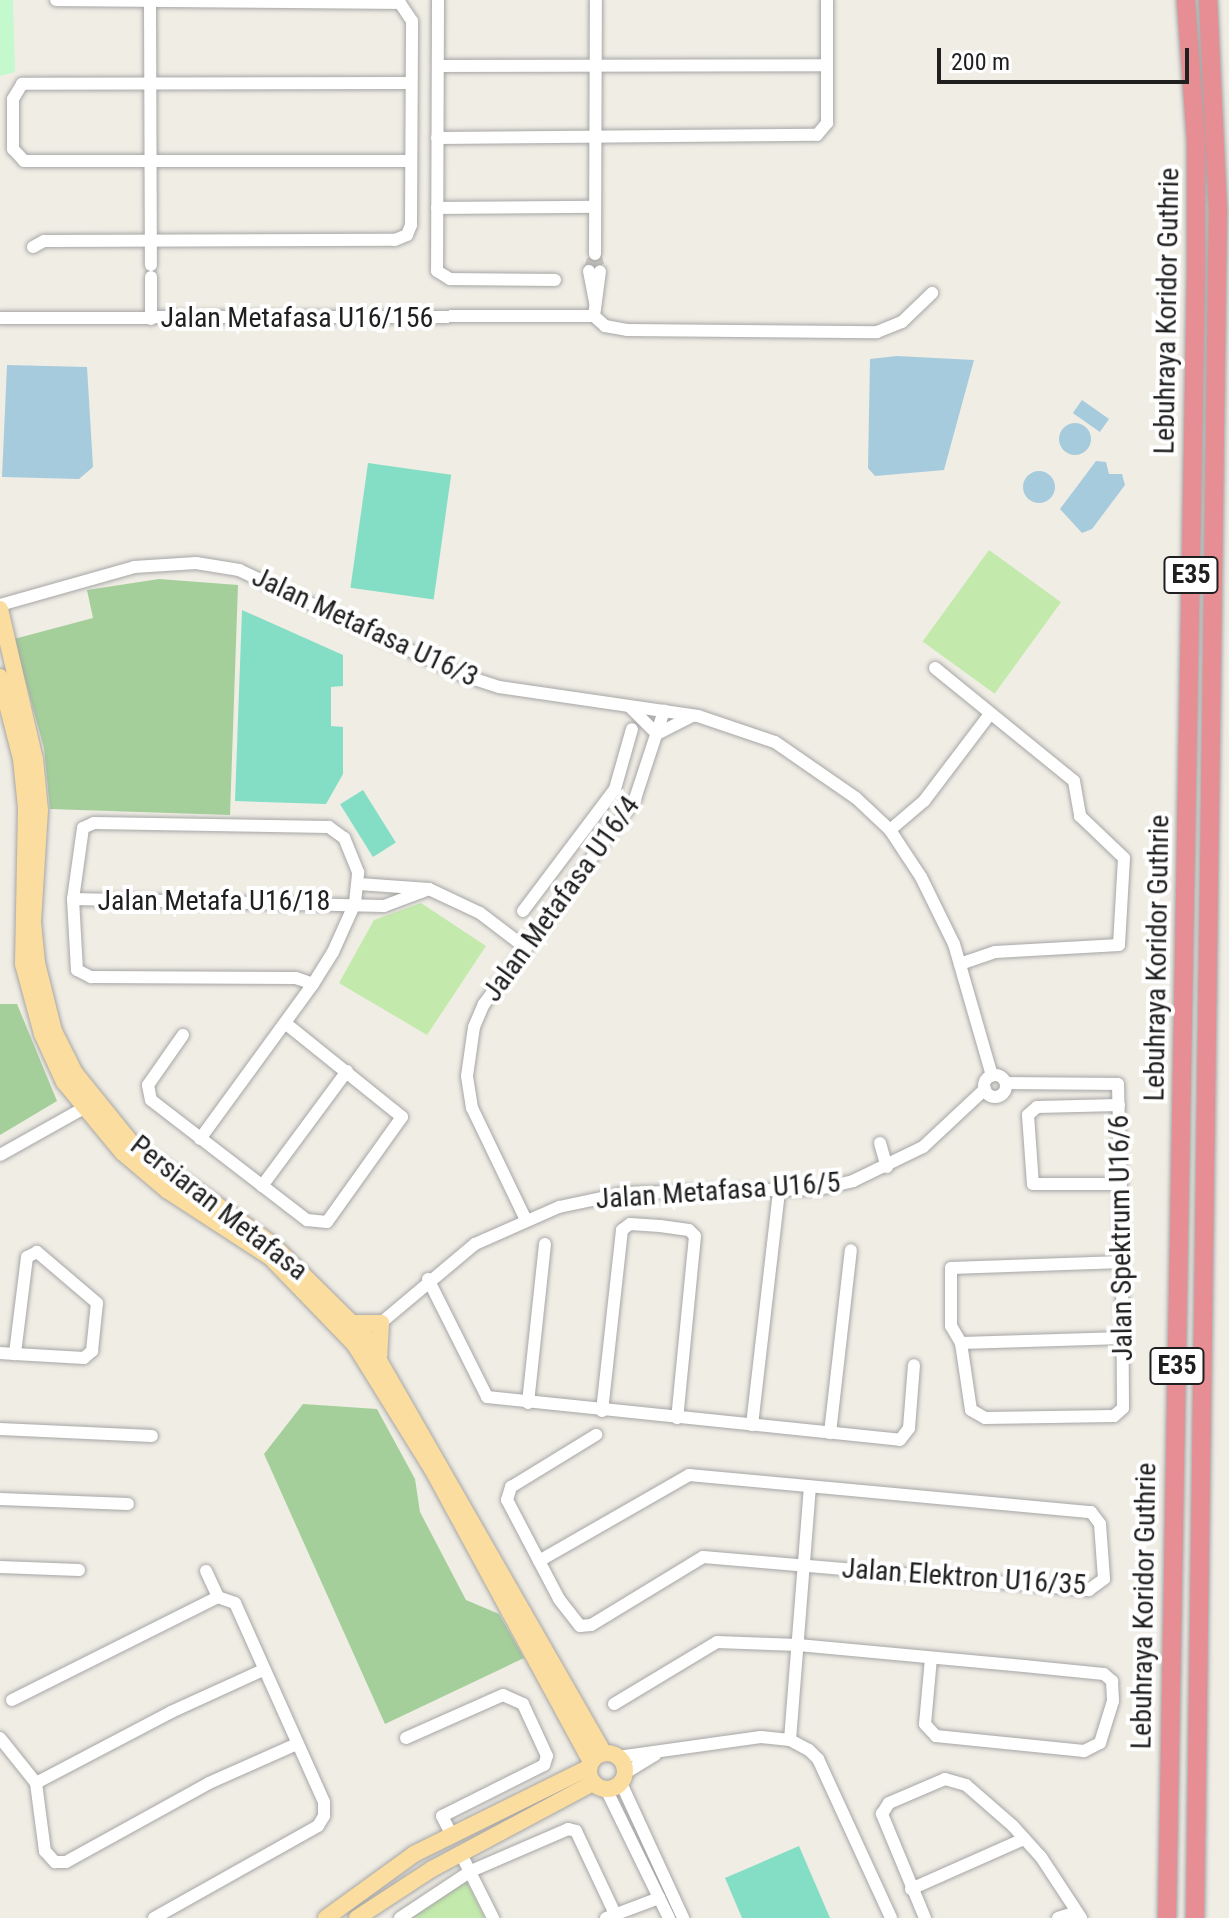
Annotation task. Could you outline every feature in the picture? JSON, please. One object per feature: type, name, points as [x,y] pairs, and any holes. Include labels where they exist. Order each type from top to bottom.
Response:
[{"type":"highway","name":"Lebuhraya Koridor Guthrie","points":[[1167,1918],[1196,272],[1196,141],[1186,0]]},
{"type":"highway","name":"Lebuhraya Koridor Guthrie","points":[[1195,1918],[1218,211],[1208,0]]},
{"type":"main road","name":"Persiaran Metafasa","points":[[0,607],[35,759],[40,810],[33,922],[37,963],[54,1031],[89,1105],[133,1145],[273,1245],[365,1336]]},
{"type":"main road","name":"Persiaran Metafasa","points":[[0,677],[21,759],[26,808],[23,964],[42,1034],[89,1105],[168,1191],[271,1258],[372,1359],[606,1771]]},
{"type":"main road","points":[[354,1323],[381,1323],[372,1359]]},
{"type":"main road","points":[[365,1336],[372,1359]]},
{"type":"main road","points":[[326,1918],[451,1834],[606,1771]]},
{"type":"main road","points":[[357,1918],[606,1771]]},
{"type":"street","points":[[33,247],[44,241],[395,240],[407,235],[411,161],[408,8],[400,3],[56,0]]},
{"type":"street","points":[[438,0],[437,208],[440,275],[555,280]]},
{"type":"street","points":[[595,254],[596,0]]},
{"type":"street","points":[[437,138],[822,132],[827,123],[827,0]]},
{"type":"street","points":[[150,2],[151,319]]},
{"type":"street","points":[[438,66],[827,65]]},
{"type":"street","points":[[411,83],[17,86],[13,149],[24,161],[411,161]]},
{"type":"street","points":[[437,208],[595,207]]},
{"type":"street","points":[[595,271],[594,310],[605,326],[627,330],[877,332],[902,322],[932,293]]},
{"type":"street","name":"Jalan Metafasa U16/156","points":[[0,318],[151,319],[594,310]]},
{"type":"street","name":"Jalan Metafasa U16/3","points":[[0,607],[134,567],[196,563],[239,570],[462,675],[499,687],[694,716],[775,742],[824,772],[890,830],[921,877],[960,964],[992,1076]]},
{"type":"street","points":[[935,668],[1074,781],[1080,816],[1123,854],[1123,941],[1114,948],[995,952],[960,964]]},
{"type":"street","points":[[629,706],[657,734],[694,716]]},
{"type":"street","name":"Jalan Metafasa U16/4","points":[[526,1220],[472,1108],[467,1076],[468,1051],[484,1004],[589,865],[645,776],[664,711]]},
{"type":"street","points":[[890,830],[924,801],[990,714]]},
{"type":"street","name":"Jalan Metafasa U16/4","points":[[548,920],[525,907],[571,851],[615,789],[632,729]]},
{"type":"street","points":[[623,768],[645,776]]},
{"type":"street","points":[[200,1139],[313,984],[355,903],[359,884],[344,838],[329,827],[94,823],[78,839],[73,899],[73,963],[91,977],[296,978],[313,984]]},
{"type":"street","points":[[571,851],[589,865]]},
{"type":"street","points":[[359,884],[429,889],[480,913],[526,948]]},
{"type":"street","points":[[383,884],[384,906],[429,889]]},
{"type":"street","points":[[544,884],[563,899]]},
{"type":"street","name":"Jalan Metafa U16/18","points":[[73,899],[384,906]]},
{"type":"street","points":[[183,1035],[148,1085],[151,1100],[307,1220],[327,1222],[401,1123],[399,1111],[285,1023]]},
{"type":"street","points":[[262,1186],[347,1071]]},
{"type":"street","points":[[992,1076],[1006,1083],[999,1096],[985,1089],[992,1076]]},
{"type":"street","name":"Jalan Spektrum U16/6","points":[[961,1343],[968,1401],[977,1415],[1114,1416],[1123,1408],[1118,1084],[1006,1083]]},
{"type":"street","name":"Jalan Metafasa U16/5","points":[[365,1336],[428,1279],[475,1244],[526,1220],[625,1193],[819,1189],[887,1167],[923,1147],[985,1089]]},
{"type":"street","points":[[0,1155],[89,1105]]},
{"type":"street","points":[[1119,1105],[1037,1107],[1028,1115],[1031,1180],[1037,1185],[1121,1184]]},
{"type":"street","points":[[880,1143],[887,1167]]},
{"type":"street","points":[[752,1425],[779,1191]]},
{"type":"street","points":[[602,1411],[622,1230],[630,1224],[660,1226],[689,1230],[695,1236],[677,1418]]},
{"type":"street","points":[[528,1403],[545,1244]]},
{"type":"street","points":[[830,1433],[851,1250]]},
{"type":"street","points":[[0,1353],[15,1354],[84,1358],[92,1351],[97,1303],[37,1252],[27,1257],[15,1354]]},
{"type":"street","points":[[1122,1262],[957,1265],[948,1275],[951,1326],[961,1343],[1123,1338]]},
{"type":"street","points":[[428,1279],[482,1393],[528,1403],[900,1440],[909,1428],[914,1365]]},
{"type":"street","points":[[0,1429],[152,1436]]},
{"type":"street","points":[[596,1435],[511,1487],[507,1505],[572,1620],[586,1626],[703,1557],[804,1564]]},
{"type":"street","points":[[539,1561],[685,1475],[810,1487],[790,1740]]},
{"type":"street","name":"Jalan Elektron U16/35","points":[[804,1564],[1089,1590],[1104,1579],[1100,1524],[1091,1512],[810,1487]]},
{"type":"street","points":[[0,1499],[128,1504]]},
{"type":"street","points":[[0,1567],[79,1570]]},
{"type":"street","points":[[154,1918],[318,1826],[324,1802],[235,1603],[218,1597],[206,1571]]},
{"type":"street","points":[[12,1700],[218,1597]]},
{"type":"street","points":[[614,1704],[717,1642],[798,1645],[1104,1674],[1112,1681],[1113,1701],[1100,1743],[1084,1751],[936,1736],[925,1724],[931,1658]]},
{"type":"street","points":[[36,1783],[263,1670]]},
{"type":"street","points":[[406,1738],[503,1695],[523,1704],[547,1756],[544,1765],[442,1816],[451,1834]]},
{"type":"street","points":[[0,1738],[36,1783],[45,1851],[55,1862],[66,1862],[209,1783],[297,1744]]},
{"type":"street","points":[[606,1771],[655,1755],[744,1739],[790,1740],[818,1759],[891,1918]]},
{"type":"street","name":"Persiaran Metafasa","points":[[606,1771],[669,1918]]},
{"type":"street","name":"Persiaran Metafasa","points":[[606,1771],[683,1918]]},
{"type":"street","points":[[925,1918],[882,1814],[889,1803],[940,1781],[966,1785],[1024,1839],[1078,1915],[1058,1918]]},
{"type":"street","points":[[400,1918],[471,1871],[526,1844],[572,1829],[613,1917],[659,1898]]},
{"type":"street","points":[[911,1889],[1024,1839]]},
{"type":"street","points":[[461,1854],[493,1918]]},
{"type":"green space","points":[[0,0],[13,0],[15,72],[0,76]]},
{"type":"green space","points":[[368,463],[451,475],[434,599],[350,588]]},
{"type":"green space","points":[[989,550],[1061,602],[995,694],[923,641]]},
{"type":"green space","points":[[159,579],[238,585],[230,815],[50,809],[44,748],[14,639],[93,618],[87,590]]},
{"type":"green space","points":[[242,610],[343,655],[343,686],[331,687],[331,726],[343,727],[343,774],[326,804],[235,801]]},
{"type":"green space","points":[[363,790],[396,843],[373,857],[340,804]]},
{"type":"green space","points":[[421,903],[486,946],[427,1035],[339,983],[374,920]]},
{"type":"green space","points":[[0,1004],[17,1004],[57,1101],[0,1135]]},
{"type":"green space","points":[[303,1404],[377,1409],[415,1479],[420,1512],[466,1600],[499,1614],[524,1658],[385,1724],[264,1454]]},
{"type":"green space","points":[[799,1846],[830,1918],[742,1918],[725,1878]]},
{"type":"green space","points":[[466,1880],[485,1918],[402,1918]]},
{"type":"water","points":[[897,356],[974,360],[944,470],[875,476],[868,468],[870,359]]},
{"type":"water","points":[[7,365],[87,367],[93,467],[79,479],[2,477]]},
{"type":"water","points":[[1082,400],[1109,419],[1100,432],[1073,413]]},
{"type":"water","points":[[1075,423],[1086,428],[1091,439],[1086,450],[1075,455],[1064,450],[1059,439],[1064,428]]},
{"type":"water","points":[[1096,461],[1106,462],[1109,474],[1122,474],[1125,485],[1092,529],[1082,533],[1060,509]]},
{"type":"water","points":[[1039,471],[1050,476],[1055,487],[1050,498],[1039,503],[1028,498],[1023,487],[1028,476]]},
{"type":"tunnel","points":[[589,271],[595,254],[600,271]]}]
